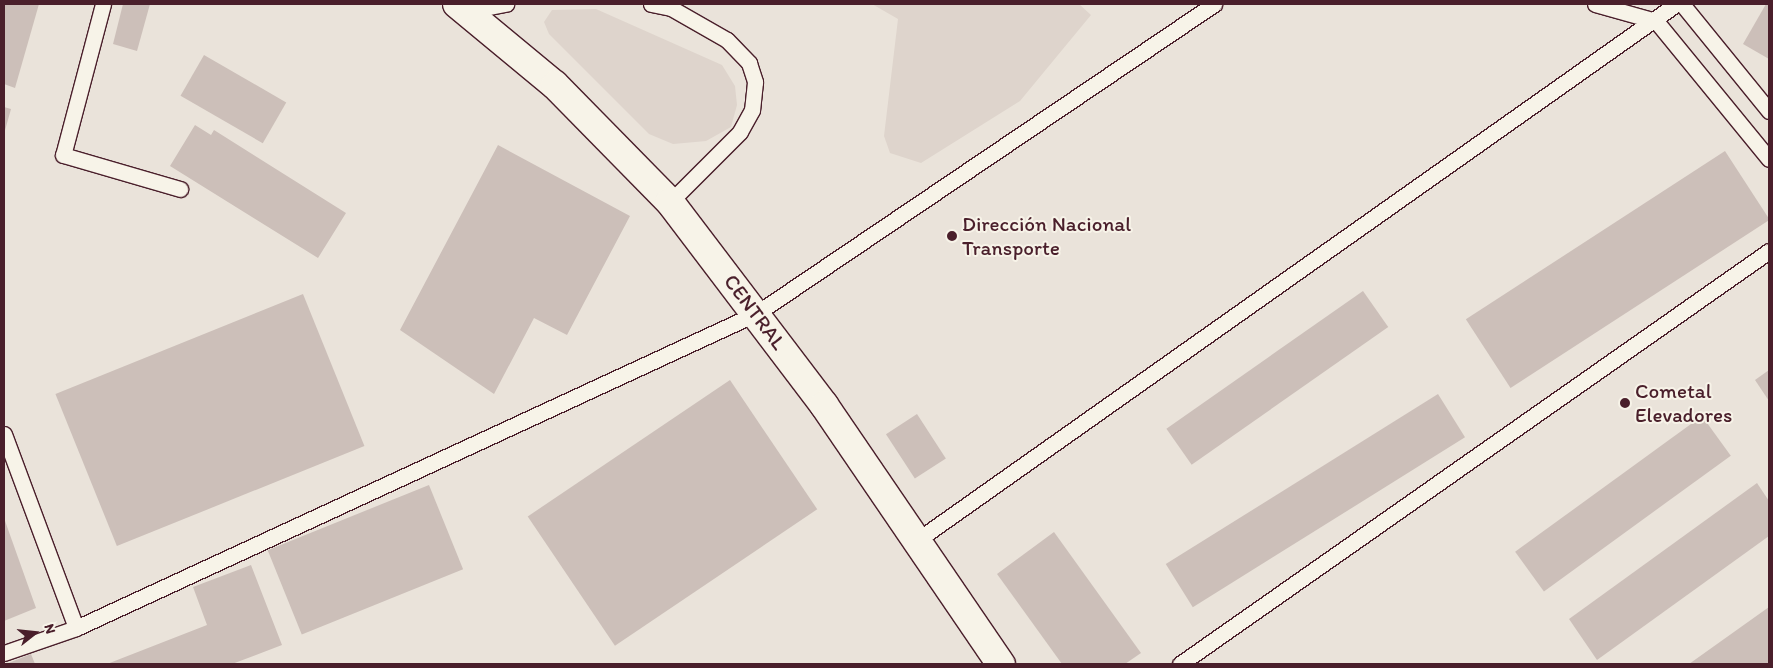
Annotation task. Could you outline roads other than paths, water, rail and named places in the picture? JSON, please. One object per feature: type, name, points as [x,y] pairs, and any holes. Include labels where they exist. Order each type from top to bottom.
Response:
[{"type":"street","name":"CENTRAL","points":[[463,7],[555,85],[670,202],[757,314],[1001,664]]},
{"type":"lane","points":[[103,4],[63,155],[180,189]]},
{"type":"lane","points":[[463,7],[506,4]]},
{"type":"lane","points":[[652,4],[671,8],[727,40],[750,63],[755,82],[752,110],[740,132],[670,202]]},
{"type":"lane","points":[[4,653],[76,628],[757,314],[1214,4]]},
{"type":"lane","points":[[1595,4],[1656,21],[1769,159]]},
{"type":"lane","points":[[916,541],[1656,21],[1676,4]]},
{"type":"lane","points":[[1682,4],[1769,111]]},
{"type":"lane","points":[[1180,664],[1769,251]]},
{"type":"lane","points":[[4,434],[76,628]]},
{"type":"place","name":"Dirección Nacional Transporte","points":[[952,236]]},
{"type":"place","name":"Cometal Elevadores","points":[[1625,403]]}]
